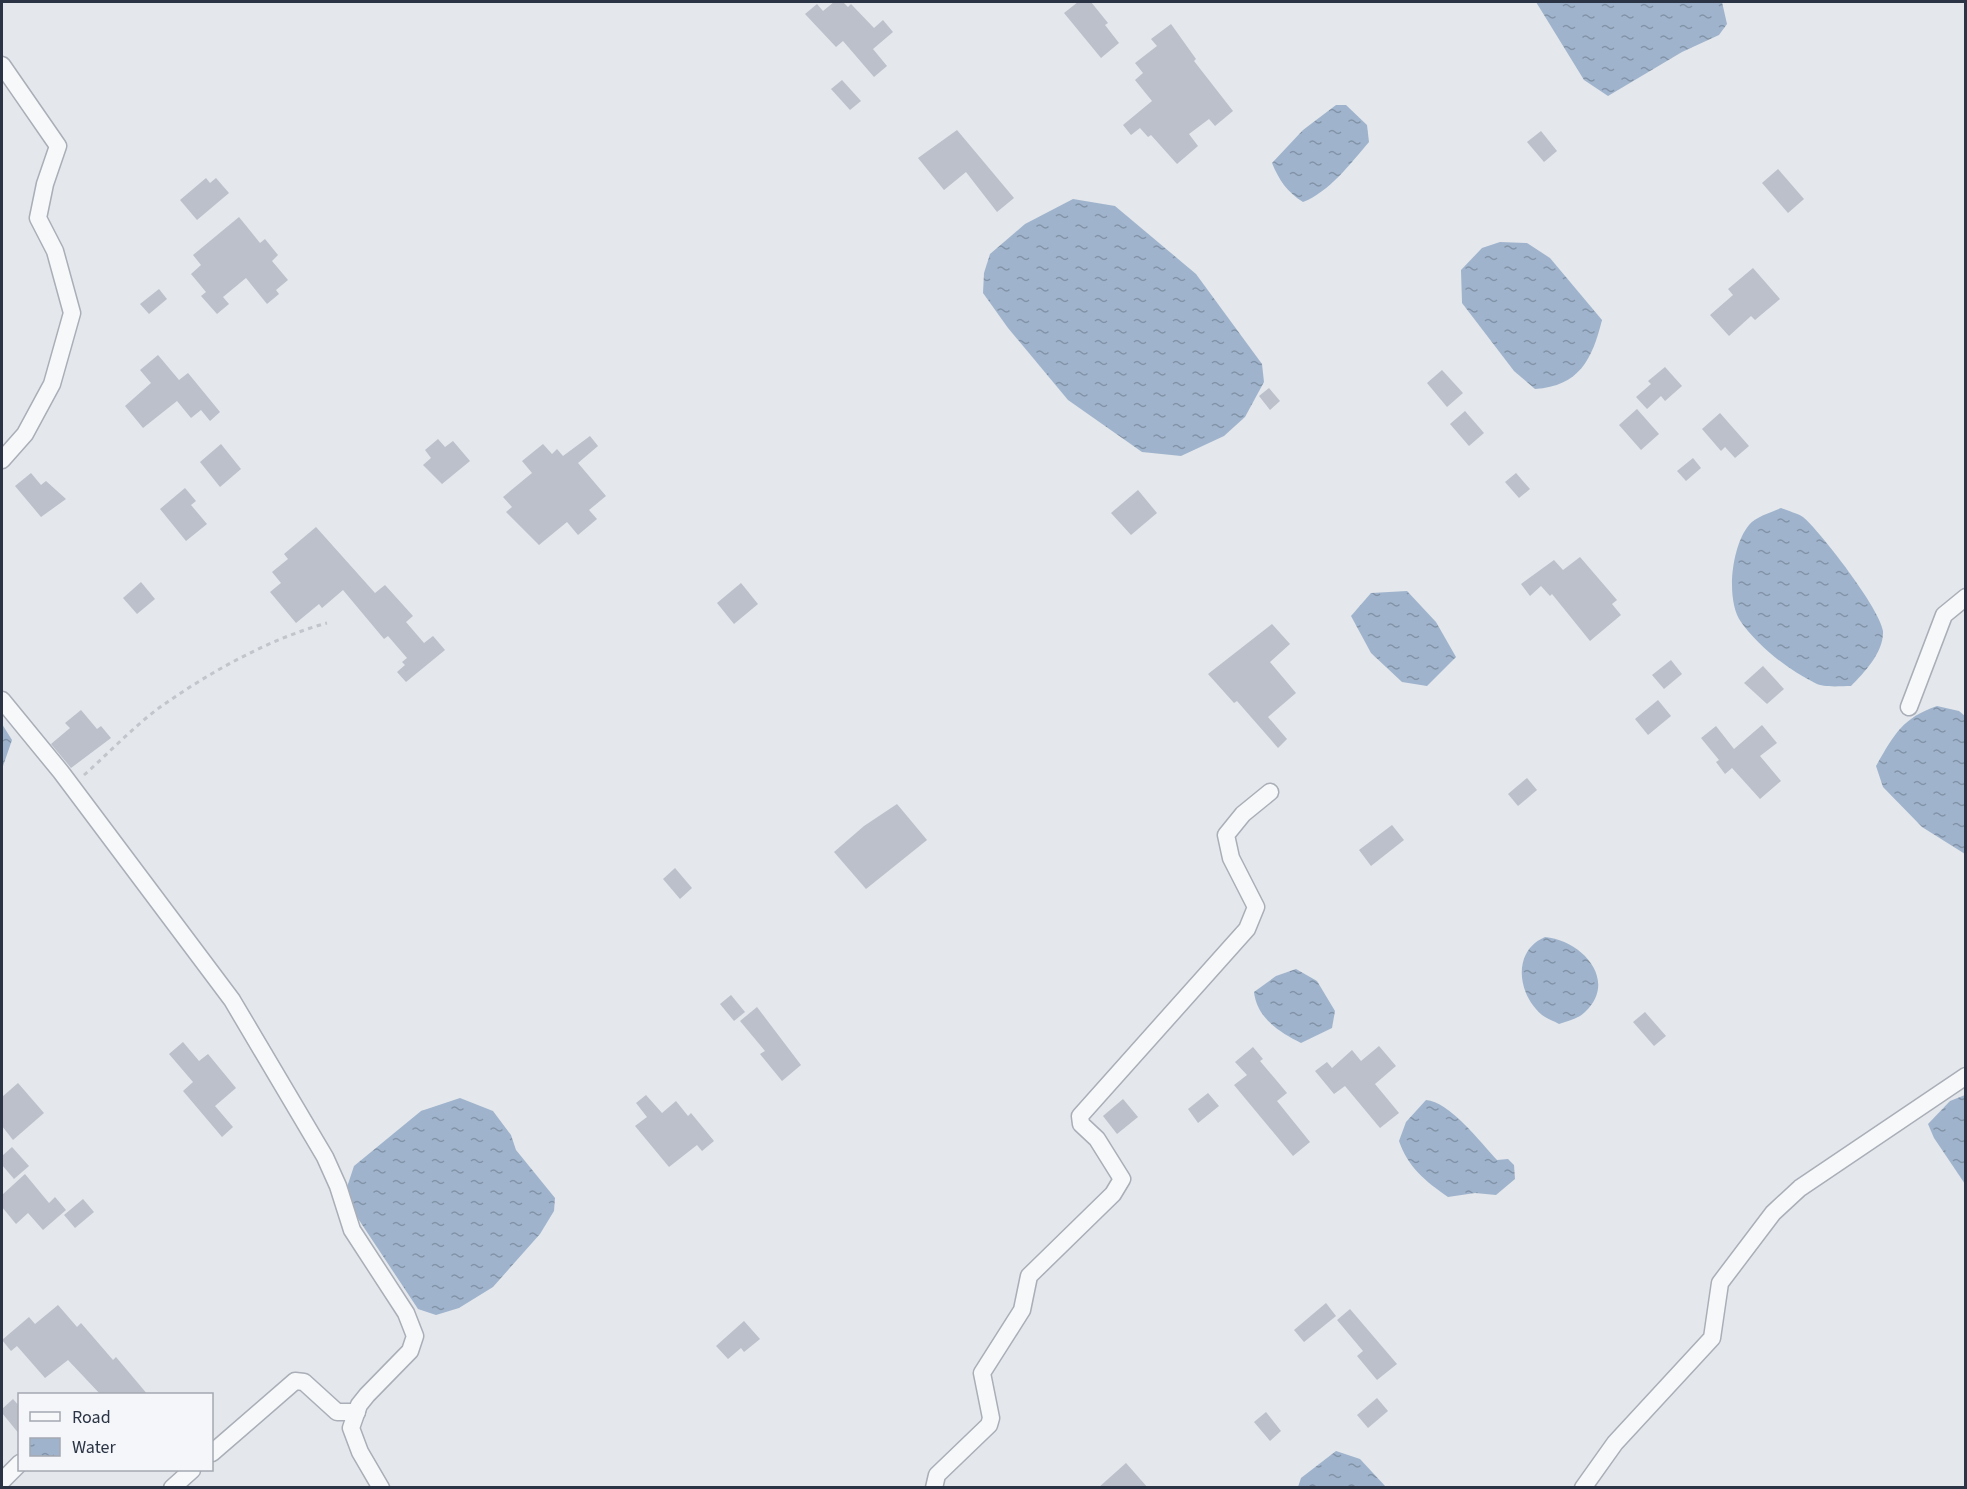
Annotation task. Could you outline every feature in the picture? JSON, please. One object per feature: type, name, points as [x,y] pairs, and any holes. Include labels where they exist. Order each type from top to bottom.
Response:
[{"type":"street","points":[[2,65],[58,146],[45,184],[38,218],[55,251],[72,313],[52,384],[25,434],[2,460]]},
{"type":"street","points":[[1909,707],[1944,615],[1965,597]]},
{"type":"street","points":[[2,700],[71,786],[232,1000],[325,1157],[338,1186],[352,1230],[406,1313],[415,1336],[410,1351],[367,1395],[351,1428],[360,1452],[381,1488]]},
{"type":"street","points":[[934,1488],[937,1475],[989,1425],[991,1418],[982,1384],[982,1373],[1022,1310],[1029,1276],[1113,1194],[1122,1179],[1097,1139],[1081,1124],[1080,1116],[1247,929],[1256,907],[1231,858],[1226,835],[1243,814],[1270,792]]},
{"type":"street","points":[[1583,1488],[1615,1443],[1712,1338],[1720,1284],[1773,1213],[1800,1188],[1965,1076]]},
{"type":"street","points":[[213,1452],[295,1381],[304,1382],[337,1412],[357,1412]]},
{"type":"street","points":[[2,1481],[18,1465]]},
{"type":"street","points":[[172,1488],[191,1471]]},
{"type":"path","points":[[71,786],[162,706],[226,666],[303,630],[327,623]]},
{"type":"water","points":[[1536,2],[1722,2],[1727,24],[1719,35],[1682,52],[1608,96],[1584,80]]},
{"type":"water","points":[[1336,105],[1346,105],[1367,125],[1369,142],[1331,184],[1303,202],[1284,185],[1272,163],[1303,130]]},
{"type":"water","points":[[1073,199],[1115,206],[1196,274],[1262,364],[1264,382],[1245,417],[1224,436],[1181,456],[1142,452],[1068,400],[1008,328],[983,293],[984,273],[990,254],[1025,224]]},
{"type":"water","points":[[1500,242],[1527,243],[1550,258],[1602,320],[1588,359],[1573,376],[1563,383],[1535,389],[1514,371],[1462,303],[1461,270],[1482,248]]},
{"type":"water","points":[[1781,508],[1803,517],[1811,525],[1849,571],[1880,621],[1883,631],[1877,654],[1851,686],[1819,685],[1794,671],[1756,640],[1736,612],[1732,586],[1738,545],[1749,525]]},
{"type":"water","points":[[1407,591],[1436,622],[1456,657],[1427,686],[1402,682],[1371,653],[1351,616],[1371,593]]},
{"type":"water","points":[[1937,706],[1959,711],[1965,716],[1965,854],[1922,827],[1883,787],[1876,766],[1888,745],[1907,722]]},
{"type":"water","points":[[2,724],[12,740],[2,769]]},
{"type":"water","points":[[1545,937],[1571,945],[1591,964],[1597,975],[1598,987],[1595,1000],[1585,1012],[1573,1020],[1559,1024],[1544,1016],[1534,1006],[1523,985],[1523,962],[1527,952]]},
{"type":"water","points":[[1296,969],[1317,981],[1335,1011],[1332,1028],[1301,1043],[1277,1029],[1264,1017],[1254,992],[1276,976]]},
{"type":"water","points":[[1965,1095],[1965,1184],[1934,1138],[1928,1124],[1950,1101]]},
{"type":"water","points":[[460,1098],[493,1111],[511,1135],[516,1150],[555,1198],[554,1211],[540,1234],[493,1287],[459,1308],[436,1315],[418,1309],[357,1217],[347,1187],[354,1166],[421,1111]]},
{"type":"water","points":[[1426,1100],[1445,1107],[1497,1160],[1508,1159],[1514,1165],[1515,1179],[1496,1195],[1475,1193],[1448,1197],[1425,1179],[1412,1166],[1399,1141],[1406,1122]]},
{"type":"water","points":[[1336,1451],[1360,1459],[1386,1487],[1298,1487],[1301,1478]]},
{"type":"building","points":[[834,2],[843,2],[848,7],[851,4],[874,28],[883,20],[893,32],[873,49],[887,66],[874,77],[843,41],[836,47],[805,14],[817,4],[823,11]]},
{"type":"building","points":[[1078,2],[1091,2],[1108,23],[1105,25],[1119,43],[1101,58],[1064,13]]},
{"type":"building","points":[[1171,24],[1196,59],[1194,61],[1233,111],[1215,126],[1209,119],[1189,134],[1198,146],[1177,164],[1151,135],[1148,137],[1140,128],[1131,135],[1123,125],[1152,101],[1135,80],[1143,73],[1135,63],[1157,46],[1151,39]]},
{"type":"building","points":[[842,80],[861,101],[850,110],[831,89]]},
{"type":"building","points":[[957,130],[1014,198],[997,212],[966,172],[944,190],[918,158]]},
{"type":"building","points":[[1541,131],[1557,151],[1544,162],[1527,142]]},
{"type":"building","points":[[1778,169],[1804,199],[1788,213],[1762,183]]},
{"type":"building","points":[[206,178],[210,183],[216,178],[229,193],[197,220],[180,200]]},
{"type":"building","points":[[239,217],[260,243],[265,239],[278,255],[272,261],[288,280],[276,290],[279,294],[267,304],[246,278],[223,297],[229,304],[217,314],[201,296],[206,292],[191,274],[201,265],[193,255]]},
{"type":"building","points":[[1753,268],[1780,299],[1755,320],[1751,316],[1729,336],[1710,315],[1733,295],[1728,289]]},
{"type":"building","points":[[159,289],[167,299],[149,314],[140,304]]},
{"type":"building","points":[[158,355],[179,380],[188,373],[220,412],[210,421],[201,410],[191,418],[177,401],[143,428],[125,406],[151,383],[140,370]]},
{"type":"building","points":[[1665,367],[1682,386],[1665,401],[1661,396],[1647,409],[1636,397],[1651,384],[1648,381]]},
{"type":"building","points":[[1442,370],[1463,393],[1447,407],[1427,383]]},
{"type":"building","points":[[1269,388],[1280,401],[1270,410],[1259,396]]},
{"type":"building","points":[[1637,409],[1659,434],[1641,450],[1619,425]]},
{"type":"building","points":[[1465,411],[1484,433],[1469,446],[1450,424]]},
{"type":"building","points":[[1720,413],[1749,446],[1735,458],[1725,447],[1721,451],[1702,429]]},
{"type":"building","points":[[590,436],[598,446],[578,463],[606,496],[589,510],[597,519],[578,535],[567,522],[539,545],[506,512],[512,507],[503,497],[532,473],[522,461],[543,444],[552,454],[557,449],[563,456]]},
{"type":"building","points":[[438,439],[445,447],[453,441],[470,461],[442,484],[423,465],[431,458],[425,450]]},
{"type":"building","points":[[221,444],[241,469],[220,487],[200,462]]},
{"type":"building","points":[[1693,458],[1701,468],[1686,481],[1677,471]]},
{"type":"building","points":[[31,473],[41,485],[46,481],[66,499],[41,517],[15,486]]},
{"type":"building","points":[[1516,473],[1530,489],[1519,498],[1505,482]]},
{"type":"building","points":[[185,488],[196,501],[191,505],[207,524],[186,541],[160,509]]},
{"type":"building","points":[[1138,490],[1157,513],[1131,535],[1111,513]]},
{"type":"building","points":[[316,527],[375,593],[385,585],[413,616],[406,622],[424,643],[433,636],[445,650],[406,682],[397,672],[405,665],[402,662],[407,658],[388,636],[384,639],[343,590],[322,608],[319,604],[296,623],[270,592],[281,583],[272,572],[288,559],[284,554]]},
{"type":"building","points":[[1580,557],[1617,600],[1612,604],[1621,615],[1590,641],[1552,594],[1550,596],[1541,586],[1530,596],[1521,584],[1554,560],[1563,570]]},
{"type":"building","points":[[141,582],[155,599],[137,614],[123,598]]},
{"type":"building","points":[[741,583],[758,604],[734,624],[717,603]]},
{"type":"building","points":[[1272,624],[1290,644],[1270,662],[1296,693],[1268,717],[1287,739],[1278,748],[1237,701],[1234,703],[1208,674]]},
{"type":"building","points":[[1671,660],[1682,674],[1664,689],[1652,675]]},
{"type":"building","points":[[1763,666],[1784,689],[1767,704],[1744,683]]},
{"type":"building","points":[[1658,700],[1671,716],[1648,735],[1635,719]]},
{"type":"building","points":[[81,710],[97,729],[101,726],[111,738],[71,768],[51,744],[70,728],[65,723]]},
{"type":"building","points":[[1762,725],[1777,743],[1760,756],[1781,781],[1760,799],[1732,768],[1725,774],[1716,762],[1719,760],[1701,738],[1716,726],[1734,749]]},
{"type":"building","points":[[1527,778],[1537,790],[1518,806],[1508,794]]},
{"type":"building","points":[[897,804],[927,840],[866,889],[834,852],[864,826]]},
{"type":"building","points":[[1392,825],[1404,840],[1371,866],[1359,850]]},
{"type":"building","points":[[675,868],[692,888],[680,899],[663,879]]},
{"type":"building","points":[[731,995],[745,1012],[734,1021],[720,1004]]},
{"type":"building","points":[[757,1007],[801,1065],[782,1081],[760,1054],[765,1051],[740,1021]]},
{"type":"building","points":[[1645,1012],[1666,1036],[1654,1046],[1633,1022]]},
{"type":"building","points":[[183,1042],[199,1061],[208,1054],[236,1088],[215,1106],[233,1127],[222,1137],[183,1091],[193,1082],[169,1054]]},
{"type":"building","points":[[1379,1046],[1396,1066],[1375,1084],[1399,1113],[1380,1128],[1345,1086],[1334,1094],[1315,1071],[1327,1062],[1332,1068],[1352,1050],[1361,1061]]},
{"type":"building","points":[[1253,1047],[1263,1059],[1260,1061],[1287,1093],[1277,1101],[1310,1142],[1293,1156],[1234,1085],[1247,1075],[1235,1062]]},
{"type":"building","points":[[18,1083],[44,1113],[13,1140],[2,1126],[2,1097]]},
{"type":"building","points":[[1208,1093],[1219,1106],[1198,1123],[1188,1109]]},
{"type":"building","points":[[646,1095],[662,1113],[676,1101],[688,1116],[691,1113],[714,1141],[702,1151],[697,1145],[669,1167],[635,1126],[647,1117],[636,1103]]},
{"type":"building","points":[[1123,1099],[1138,1117],[1117,1134],[1103,1116]]},
{"type":"building","points":[[12,1147],[29,1166],[14,1179],[2,1165],[2,1156]]},
{"type":"building","points":[[25,1174],[49,1203],[55,1197],[66,1210],[43,1230],[28,1213],[16,1224],[2,1207],[2,1195]]},
{"type":"building","points":[[83,1199],[94,1212],[75,1228],[64,1215]]},
{"type":"building","points":[[1326,1303],[1336,1316],[1304,1342],[1294,1330]]},
{"type":"building","points":[[58,1305],[77,1327],[81,1323],[113,1360],[116,1357],[146,1393],[99,1393],[68,1360],[45,1378],[17,1346],[11,1351],[2,1340],[29,1317],[35,1324]]},
{"type":"building","points":[[1350,1309],[1397,1364],[1377,1380],[1357,1356],[1363,1351],[1337,1320]]},
{"type":"building","points":[[744,1321],[760,1339],[744,1352],[741,1348],[728,1359],[716,1346]]},
{"type":"building","points":[[1377,1398],[1388,1411],[1368,1428],[1357,1415]]},
{"type":"building","points":[[13,1399],[18,1405],[18,1433],[2,1413],[2,1409]]},
{"type":"building","points":[[1266,1412],[1281,1431],[1270,1441],[1254,1422]]},
{"type":"building","points":[[1126,1463],[1148,1488],[1098,1488]]}]
